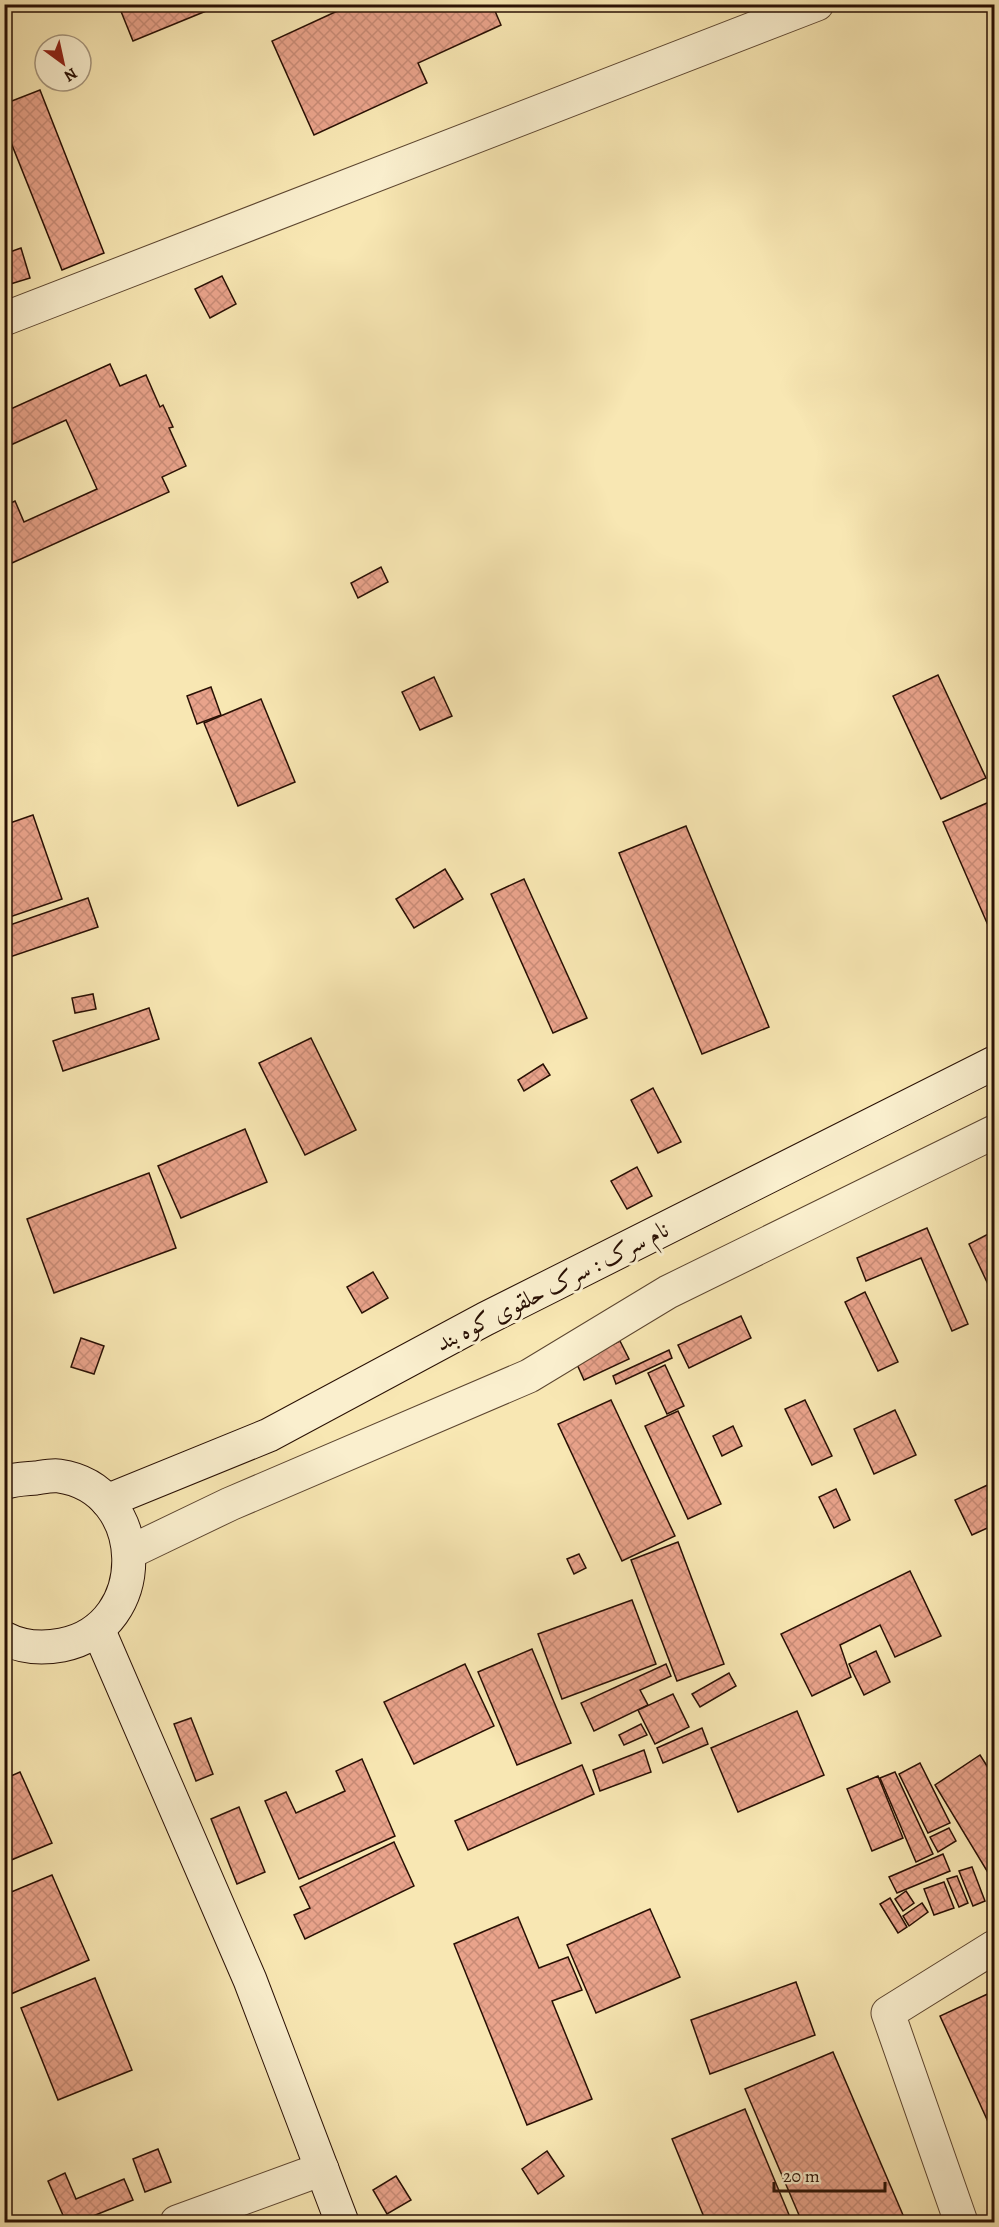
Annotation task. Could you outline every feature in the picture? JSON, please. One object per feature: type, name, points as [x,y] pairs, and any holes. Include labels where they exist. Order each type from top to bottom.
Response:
[{"type":"street","points":[[4,318],[817,4]]},
{"type":"street","name":"نام سرک : سرک حلقوی کوه بند","points":[[107,1502],[268,1435],[485,1319],[994,1063]]},
{"type":"street","points":[[130,1552],[230,1504],[529,1376],[668,1292],[994,1132]]},
{"type":"street","points":[[4,1638],[15,1644],[44,1648],[73,1643],[98,1629],[118,1606],[128,1580],[130,1552],[123,1525],[107,1502],[85,1484],[58,1475],[6,1479]]},
{"type":"street","points":[[98,1629],[250,1980],[342,2223]]},
{"type":"street","points":[[961,2223],[888,2013],[994,1947]]},
{"type":"street","points":[[177,2223],[322,2169]]},
{"type":"building","points":[[118,4],[209,4],[211,9],[133,41]]},
{"type":"building","points":[[345,4],[492,4],[501,25],[418,63],[427,83],[314,135],[272,41],[346,7]]},
{"type":"building","points":[[33,93],[41,93],[104,253],[62,270],[4,125],[4,104]]},
{"type":"building","points":[[21,248],[30,278],[4,286],[4,254]]},
{"type":"building","points":[[222,276],[236,304],[210,318],[195,289]]},
{"type":"building","points":[[110,364],[120,386],[146,375],[160,407],[163,405],[173,427],[169,428],[186,466],[162,477],[169,492],[12,563],[4,547],[4,506],[15,501],[24,522],[97,489],[66,420],[4,448],[4,412]]},
{"type":"building","points":[[381,567],[388,582],[358,598],[351,583]]},
{"type":"building","points":[[938,675],[986,778],[941,799],[893,696]]},
{"type":"building","points":[[434,677],[452,716],[420,730],[402,692]]},
{"type":"building","points":[[211,687],[221,715],[197,724],[187,696]]},
{"type":"building","points":[[261,699],[295,782],[238,806],[204,723]]},
{"type":"building","points":[[994,800],[994,939],[943,822]]},
{"type":"building","points":[[33,815],[62,899],[4,919],[4,825]]},
{"type":"building","points":[[686,826],[769,1027],[702,1054],[619,853]]},
{"type":"building","points":[[445,869],[463,899],[414,928],[396,899]]},
{"type":"building","points":[[524,879],[587,1018],[553,1033],[491,894]]},
{"type":"building","points":[[88,898],[98,927],[4,959],[4,927]]},
{"type":"building","points":[[93,994],[96,1009],[75,1013],[72,998]]},
{"type":"building","points":[[149,1008],[159,1039],[63,1071],[53,1041]]},
{"type":"building","points":[[311,1038],[356,1130],[305,1155],[259,1063]]},
{"type":"building","points":[[543,1064],[550,1075],[524,1091],[518,1080]]},
{"type":"building","points":[[653,1088],[681,1142],[658,1153],[631,1100]]},
{"type":"building","points":[[245,1129],[267,1182],[181,1218],[158,1166]]},
{"type":"building","points":[[637,1167],[652,1196],[627,1209],[611,1181]]},
{"type":"building","points":[[149,1173],[176,1248],[54,1293],[27,1219]]},
{"type":"building","points":[[927,1228],[968,1324],[952,1331],[921,1258],[866,1281],[857,1258]]},
{"type":"building","points":[[994,1231],[994,1297],[969,1244]]},
{"type":"building","points":[[373,1272],[388,1298],[362,1313],[347,1287]]},
{"type":"building","points":[[865,1292],[898,1362],[878,1371],[845,1302]]},
{"type":"building","points":[[741,1316],[751,1338],[689,1368],[678,1345]]},
{"type":"building","points":[[81,1338],[104,1346],[94,1374],[71,1367]]},
{"type":"building","points":[[620,1341],[629,1359],[584,1380],[576,1362]]},
{"type":"building","points":[[669,1350],[672,1358],[616,1384],[613,1376]]},
{"type":"building","points":[[665,1365],[684,1406],[667,1414],[648,1373]]},
{"type":"building","points":[[611,1400],[675,1536],[622,1561],[558,1424]]},
{"type":"building","points":[[805,1400],[832,1456],[812,1465],[785,1409]]},
{"type":"building","points":[[895,1410],[916,1455],[874,1474],[854,1429]]},
{"type":"building","points":[[678,1411],[721,1504],[688,1519],[645,1426]]},
{"type":"building","points":[[733,1426],[742,1446],[722,1456],[713,1436]]},
{"type":"building","points":[[994,1482],[994,1525],[972,1535],[955,1500]]},
{"type":"building","points":[[836,1489],[850,1520],[834,1528],[819,1497]]},
{"type":"building","points":[[678,1542],[724,1664],[677,1681],[631,1560]]},
{"type":"building","points":[[579,1554],[586,1568],[574,1574],[567,1559]]},
{"type":"building","points":[[910,1571],[941,1636],[895,1657],[880,1625],[840,1645],[851,1677],[812,1696],[781,1634]]},
{"type":"building","points":[[632,1600],[656,1664],[562,1699],[538,1634]]},
{"type":"building","points":[[532,1649],[571,1743],[517,1765],[478,1672]]},
{"type":"building","points":[[876,1651],[890,1682],[864,1695],[849,1664]]},
{"type":"building","points":[[465,1664],[494,1726],[414,1764],[384,1702]]},
{"type":"building","points":[[666,1664],[671,1676],[640,1690],[648,1705],[594,1731],[581,1703]]},
{"type":"building","points":[[729,1673],[736,1686],[700,1707],[692,1694]]},
{"type":"building","points":[[673,1694],[689,1727],[655,1744],[638,1710]]},
{"type":"building","points":[[797,1711],[824,1775],[738,1812],[711,1748]]},
{"type":"building","points":[[191,1718],[213,1774],[196,1781],[174,1724]]},
{"type":"building","points":[[641,1724],[647,1735],[624,1745],[619,1735]]},
{"type":"building","points":[[702,1728],[708,1744],[663,1763],[657,1748]]},
{"type":"building","points":[[644,1750],[651,1772],[600,1791],[593,1770]]},
{"type":"building","points":[[980,1755],[994,1777],[994,1873],[990,1876],[935,1785]]},
{"type":"building","points":[[362,1759],[395,1836],[299,1879],[265,1801],[286,1792],[296,1813],[345,1791],[336,1771]]},
{"type":"building","points":[[920,1763],[950,1823],[928,1833],[899,1774]]},
{"type":"building","points":[[582,1765],[594,1794],[468,1850],[455,1821]]},
{"type":"building","points":[[20,1772],[52,1843],[4,1863],[4,1779]]},
{"type":"building","points":[[895,1772],[933,1854],[916,1862],[880,1778]]},
{"type":"building","points":[[878,1776],[903,1838],[872,1851],[847,1789]]},
{"type":"building","points":[[239,1807],[265,1872],[237,1884],[211,1819]]},
{"type":"building","points":[[949,1828],[956,1841],[938,1852],[930,1837]]},
{"type":"building","points":[[394,1842],[414,1886],[305,1939],[294,1915],[310,1908],[300,1887]]},
{"type":"building","points":[[943,1854],[950,1871],[897,1893],[889,1877]]},
{"type":"building","points":[[972,1867],[985,1901],[973,1906],[959,1871]]},
{"type":"building","points":[[52,1875],[89,1960],[4,1997],[4,1895]]},
{"type":"building","points":[[957,1876],[968,1903],[959,1907],[947,1879]]},
{"type":"building","points":[[944,1882],[954,1908],[934,1915],[924,1889]]},
{"type":"building","points":[[906,1891],[914,1903],[903,1911],[895,1899]]},
{"type":"building","points":[[890,1898],[907,1927],[898,1933],[880,1904]]},
{"type":"building","points":[[922,1903],[928,1912],[909,1926],[903,1916]]},
{"type":"building","points":[[650,1909],[680,1977],[596,2013],[567,1945]]},
{"type":"building","points":[[518,1917],[539,1968],[568,1957],[582,1990],[552,2001],[592,2099],[527,2125],[454,1944]]},
{"type":"building","points":[[95,1978],[132,2070],[58,2100],[21,2008]]},
{"type":"building","points":[[796,1982],[815,2035],[710,2074],[691,2020]]},
{"type":"building","points":[[994,1991],[994,2135],[940,2016]]},
{"type":"building","points":[[833,2052],[906,2222],[802,2222],[745,2089]]},
{"type":"building","points":[[745,2109],[792,2222],[706,2222],[672,2139]]},
{"type":"building","points":[[158,2149],[171,2182],[145,2192],[133,2159]]},
{"type":"building","points":[[547,2151],[564,2176],[538,2194],[522,2169]]},
{"type":"building","points":[[65,2173],[76,2199],[124,2179],[133,2200],[78,2222],[66,2222],[48,2181]]},
{"type":"building","points":[[396,2176],[411,2200],[387,2214],[373,2190]]}]
